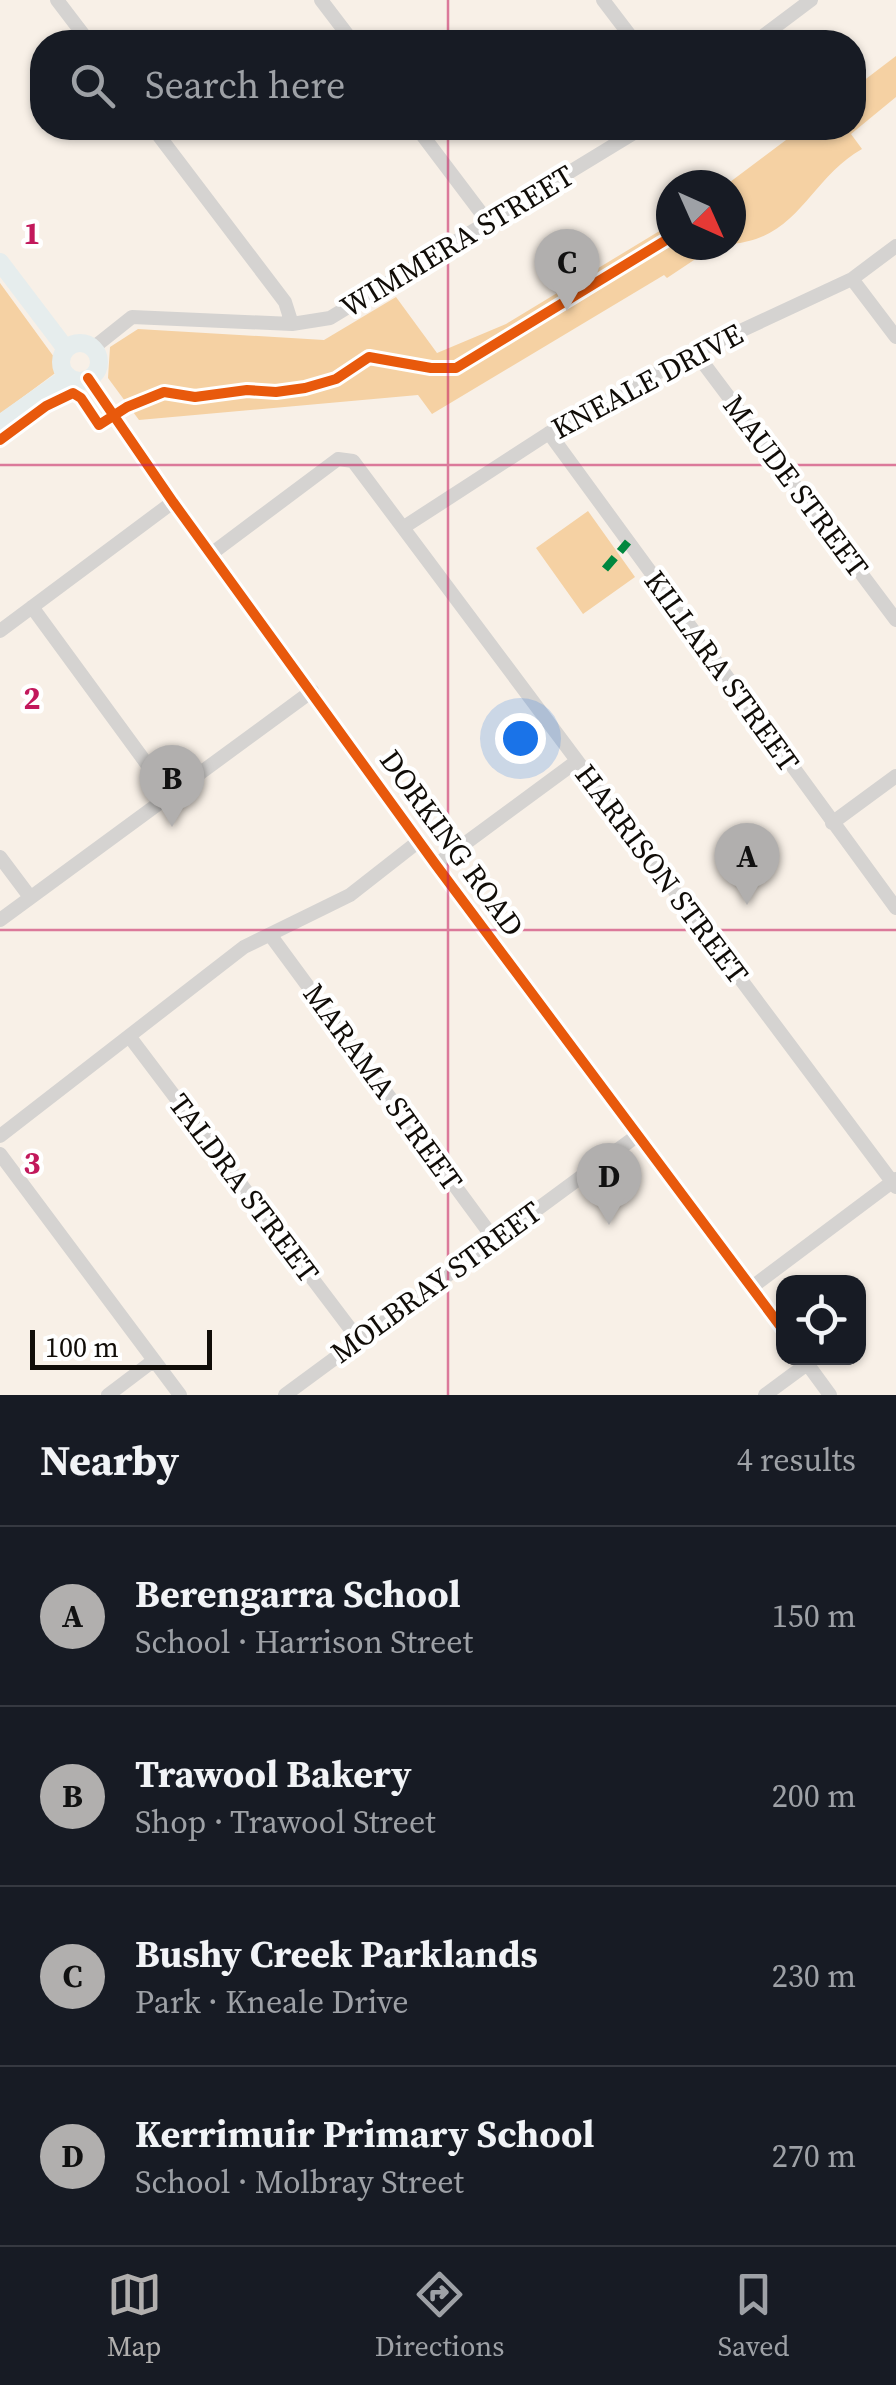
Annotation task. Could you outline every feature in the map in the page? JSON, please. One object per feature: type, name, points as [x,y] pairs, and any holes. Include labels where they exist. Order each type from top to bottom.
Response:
[{"type":"main road","points":[[0,262],[66,349]]},
{"type":"main road","points":[[82,343],[93,348],[98,362],[94,374],[80,380],[68,376],[61,361],[66,349],[82,343]]},
{"type":"main road","points":[[0,424],[68,376]]},
{"type":"street","points":[[57,0],[80,30]]},
{"type":"street","points":[[322,0],[344,30]]},
{"type":"street","points":[[603,0],[626,30]]},
{"type":"street","points":[[771,30],[811,0]]},
{"type":"street","points":[[162,140],[285,302],[292,324]]},
{"type":"street","points":[[426,140],[488,222]]},
{"type":"street","name":"WIMMERA STREET","points":[[93,348],[132,317],[292,324],[330,318],[622,140]]},
{"type":"street","name":"KNEALE DRIVE","points":[[404,527],[549,433],[696,352],[852,279],[896,246]]},
{"type":"street","points":[[852,279],[896,337]]},
{"type":"street","name":"MAUDE STREET","points":[[696,352],[896,620]]},
{"type":"street","name":"DORKING ROAD","points":[[88,378],[436,865],[776,1320]]},
{"type":"street","name":"KILLARA STREET","points":[[549,433],[896,908]]},
{"type":"street","name":"HARRISON STREET","points":[[211,554],[338,459],[354,460],[895,1182]]},
{"type":"street","points":[[0,630],[173,502]]},
{"type":"street","points":[[32,607],[172,797]]},
{"type":"street","points":[[0,920],[312,692]]},
{"type":"street","points":[[436,865],[577,761]]},
{"type":"street","points":[[832,823],[896,776]]},
{"type":"street","points":[[0,1136],[244,947],[350,895],[419,840]]},
{"type":"street","points":[[0,858],[30,896]]},
{"type":"street","name":"MARAMA STREET","points":[[271,936],[494,1239]]},
{"type":"street","name":"TALDRA STREET","points":[[129,1036],[358,1340]]},
{"type":"street","name":"MOLBRAY STREET","points":[[284,1395],[638,1135]]},
{"type":"street","points":[[0,1154],[180,1395]]},
{"type":"street","points":[[752,1287],[895,1182]]},
{"type":"street","points":[[108,1395],[154,1361]]},
{"type":"street","points":[[764,1395],[800,1365]]},
{"type":"street","points":[[808,1365],[830,1395]]},
{"type":"shaded area","points":[[896,56],[896,97],[866,122],[866,79]]},
{"type":"shaded area","points":[[786,140],[855,140],[862,149],[829,175],[789,219],[746,241],[746,170]]},
{"type":"shaded area","points":[[656,233],[656,260],[694,260],[432,414],[418,395],[139,420],[108,378],[110,347],[138,329],[324,340],[396,297],[437,353],[506,324]]},
{"type":"shaded area","points":[[0,283],[62,368],[0,414]]},
{"type":"shaded area","points":[[588,511],[635,577],[583,614],[536,548]]},
{"type":"marked path","points":[[605,569],[628,542]]},
{"type":"cycle path","points":[[0,440],[46,406],[73,393],[81,398],[99,425],[127,407],[164,392],[195,397],[305,388],[336,379],[369,357],[431,368],[456,368],[656,246]]},
{"type":"cycle path","points":[[88,378],[436,865],[776,1320]]},
{"type":"place","name":"Bushy Creek Parklands","points":[[567,311]]},
{"type":"place","name":"Trawool Bakery","points":[[172,827]]},
{"type":"place","name":"Berengarra School","points":[[747,905]]},
{"type":"place","name":"Kerrimuir Primary School","points":[[609,1225]]}]
